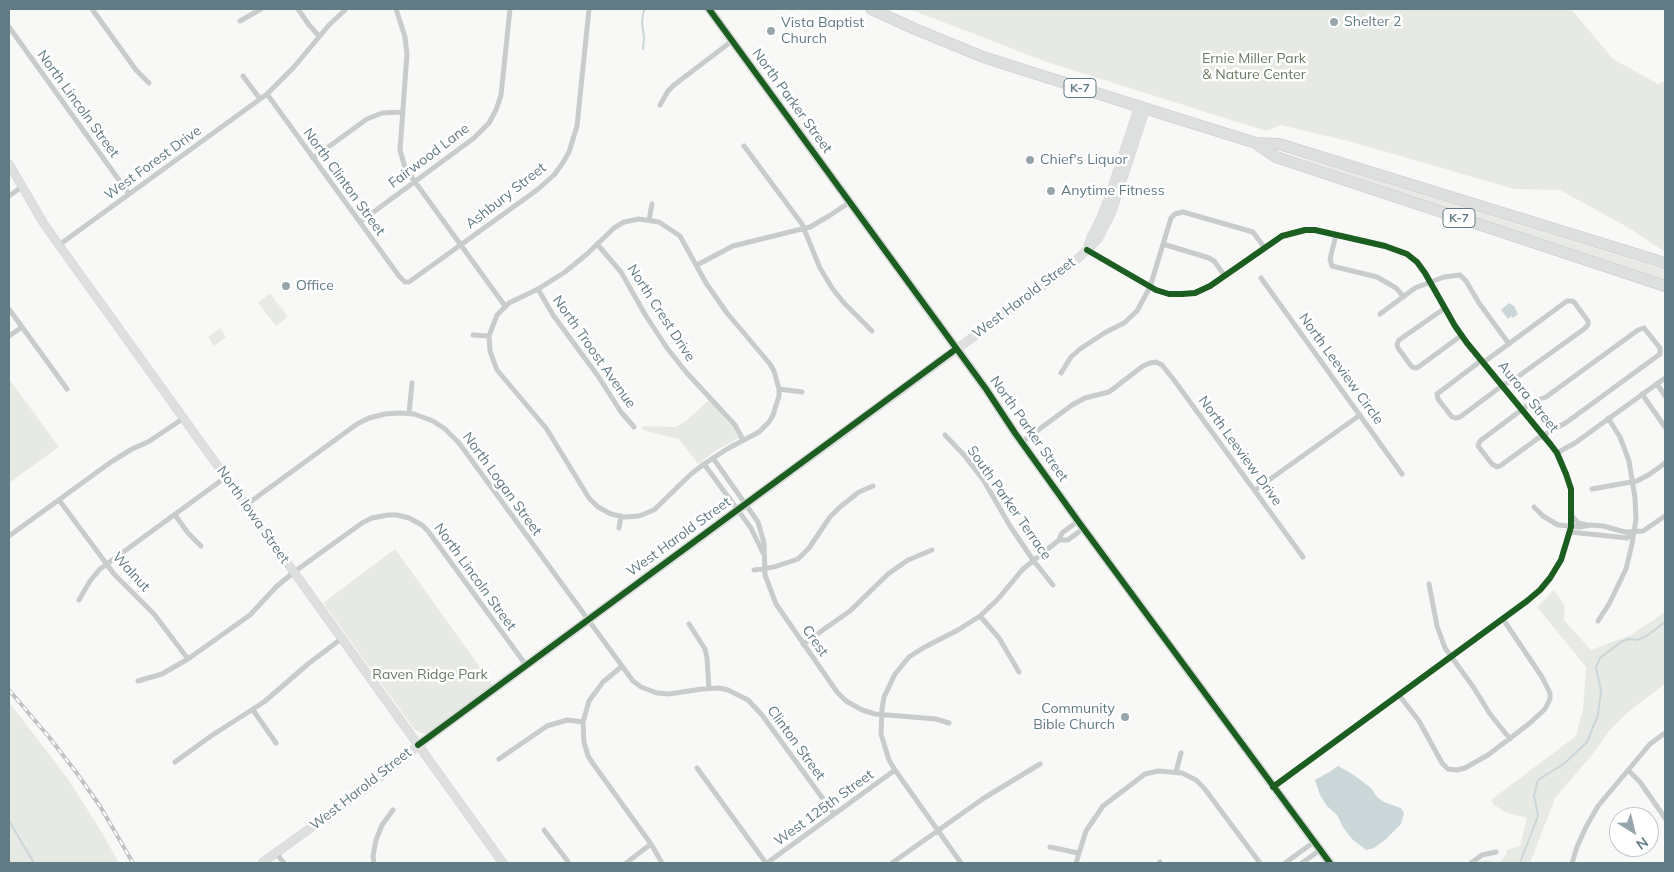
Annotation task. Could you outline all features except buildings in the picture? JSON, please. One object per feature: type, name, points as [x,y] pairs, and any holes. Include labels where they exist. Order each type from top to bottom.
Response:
[{"type":"highway","name":"K-7","points":[[871,9],[983,56],[1142,107],[1256,143],[1279,144],[1402,184],[1564,233],[1621,248],[1665,263]]},
{"type":"highway","name":"K-7","points":[[1256,143],[1276,157],[1665,286]]},
{"type":"street","points":[[92,9],[136,70],[149,83]]},
{"type":"street","points":[[240,21],[261,9]]},
{"type":"street","points":[[298,9],[319,36]]},
{"type":"street","name":"West Forest Drive","points":[[59,245],[267,94],[346,9]]},
{"type":"street","points":[[396,9],[405,37],[407,54],[400,150],[405,168],[505,306]]},
{"type":"street","name":"Fairwood Lane","points":[[360,222],[474,138],[493,116],[501,95],[510,9]]},
{"type":"street","name":"Ashbury Street","points":[[405,282],[414,280],[544,184],[554,174],[569,152],[577,126],[589,9]]},
{"type":"street","name":"North Parker Street","points":[[709,9],[994,401],[1078,521],[1330,863]]},
{"type":"street","name":"North Lincoln Street","points":[[9,27],[129,194]]},
{"type":"street","points":[[9,41],[15,36]]},
{"type":"street","points":[[660,105],[674,85],[732,41]]},
{"type":"street","points":[[243,76],[260,99]]},
{"type":"street","name":"North Clinton Street","points":[[267,94],[405,282]]},
{"type":"street","name":"West Harold Street","points":[[262,863],[374,782],[418,745],[587,620],[1065,270],[1098,239],[1111,214],[1144,114],[1142,107]]},
{"type":"street","points":[[313,158],[367,119],[382,113],[403,112]]},
{"type":"street","points":[[744,146],[804,228],[827,281],[840,298],[872,331]]},
{"type":"street","name":"North Iowa Street","points":[[9,164],[44,224],[504,863]]},
{"type":"street","points":[[9,196],[23,186]]},
{"type":"street","points":[[697,265],[733,246],[818,223],[850,202]]},
{"type":"street","points":[[649,220],[652,204]]},
{"type":"street","points":[[1061,373],[1070,358],[1080,349],[1098,336],[1130,318],[1140,306],[1150,287],[1171,218],[1175,214],[1183,212],[1253,232],[1264,247]]},
{"type":"street","points":[[639,219],[659,222],[677,233],[706,283],[727,313],[770,364],[779,388],[776,406],[769,422],[759,432],[704,464],[654,510],[632,517],[621,516],[598,507],[589,498],[546,428],[497,370],[490,351],[489,336],[494,322],[505,306],[565,272],[597,244],[624,222],[639,219]]},
{"type":"street","name":"Aurora Street","points":[[1087,250],[1150,287],[1169,294],[1195,292],[1210,286],[1282,236],[1305,230],[1385,246],[1407,254],[1417,262],[1462,335],[1557,453],[1571,489],[1571,530],[1561,560],[1545,584],[1527,601],[1503,619],[1273,787]]},
{"type":"street","points":[[1336,235],[1330,260],[1332,266],[1377,277],[1396,288],[1404,297]]},
{"type":"street","name":"North Crest Drive","points":[[597,244],[621,272],[667,348],[686,372],[735,425],[744,440]]},
{"type":"street","points":[[1163,244],[1214,261],[1225,276]]},
{"type":"street","points":[[1380,314],[1415,288],[1444,277],[1460,275],[1464,277],[1479,304],[1509,344]]},
{"type":"street","name":"North Leeview Circle","points":[[1261,278],[1402,474]]},
{"type":"street","name":"North Troost Avenue","points":[[538,288],[553,315],[592,368],[621,412],[634,427]]},
{"type":"street","points":[[1570,300],[1574,302],[1588,323],[1587,327],[1516,378],[1503,385],[1457,418],[1452,417],[1438,400],[1439,392],[1509,344],[1570,300]]},
{"type":"street","points":[[1445,308],[1397,343],[1398,348],[1412,367],[1417,368],[1462,335]]},
{"type":"street","points":[[9,309],[67,389]]},
{"type":"street","points":[[9,336],[22,327]]},
{"type":"street","points":[[1644,328],[1660,348],[1660,354],[1567,422],[1544,435],[1500,466],[1494,466],[1478,446],[1479,442],[1523,409],[1532,402],[1546,397],[1638,330],[1644,328]]},
{"type":"street","points":[[473,335],[489,336]]},
{"type":"street","name":"North Leeview Drive","points":[[1022,442],[1079,400],[1109,392],[1143,366],[1156,362],[1162,365],[1174,380],[1303,557]]},
{"type":"street","points":[[1557,453],[1665,378]]},
{"type":"street","points":[[409,414],[412,383]]},
{"type":"street","points":[[1657,384],[1665,396]]},
{"type":"street","points":[[779,388],[802,392]]},
{"type":"street","points":[[1642,394],[1665,427]]},
{"type":"street","name":"North Logan Street","points":[[246,505],[357,424],[369,418],[385,414],[409,414],[433,421],[455,437],[587,620]]},
{"type":"street","points":[[1255,490],[1344,425],[1360,416]]},
{"type":"street","points":[[9,536],[111,462],[148,442],[184,418]]},
{"type":"street","points":[[1598,621],[1609,604],[1626,569],[1634,532],[1636,510],[1633,481],[1624,447],[1608,418]]},
{"type":"street","name":"South Parker Terrace","points":[[945,435],[964,455],[984,481],[1010,526],[1033,560],[1054,585]]},
{"type":"street","points":[[713,458],[746,503]]},
{"type":"street","points":[[1592,489],[1633,481],[1650,474],[1665,463]]},
{"type":"street","points":[[704,464],[738,510]]},
{"type":"street","points":[[79,600],[90,581],[100,569],[226,477]]},
{"type":"street","points":[[754,570],[790,562],[798,558],[809,548],[830,517],[840,507],[859,492],[873,486]]},
{"type":"street","name":"Walnut","points":[[59,500],[106,564],[122,583],[154,614],[188,659]]},
{"type":"street","name":"Crest","points":[[746,503],[760,528],[764,543],[765,575],[776,604],[837,692],[846,701],[862,710],[881,715],[936,719],[949,723]]},
{"type":"street","points":[[1534,507],[1550,521],[1571,530],[1627,538],[1634,532]]},
{"type":"street","name":"Crest","points":[[738,510],[751,528],[764,553]]},
{"type":"street","points":[[175,515],[188,533],[201,546]]},
{"type":"street","name":"North Lincoln Street","points":[[138,681],[162,674],[188,659],[250,615],[276,587],[294,572],[367,520],[388,515],[409,518],[422,524],[432,535],[526,666]]},
{"type":"street","points":[[619,528],[621,516]]},
{"type":"street","points":[[1572,516],[1578,523],[1588,526]]},
{"type":"street","points":[[1571,530],[1588,526],[1603,526],[1618,531],[1634,532],[1650,527],[1665,516]]},
{"type":"street","points":[[961,863],[889,760],[881,734],[881,715],[888,688],[895,674],[910,657],[980,616],[1033,560],[1059,540],[1062,533],[1078,521]]},
{"type":"street","points":[[1059,540],[1068,540],[1084,528]]},
{"type":"street","points":[[804,644],[850,611],[893,570],[908,560],[932,550]]},
{"type":"street","points":[[1429,584],[1431,601],[1441,640],[1490,714],[1510,739]]},
{"type":"street","points":[[980,616],[999,638],[1019,672]]},
{"type":"street","points":[[1400,695],[1419,721],[1442,763],[1451,770],[1466,768],[1510,739],[1545,709],[1550,699],[1550,693],[1542,677],[1503,619]]},
{"type":"street","name":"Clinton Street","points":[[587,620],[632,681],[641,687],[657,693],[669,694],[709,689],[728,690],[756,707],[834,814]]},
{"type":"street","points":[[689,624],[705,649],[708,658],[709,689]]},
{"type":"street","points":[[175,762],[264,702],[308,664],[341,639]]},
{"type":"street","points":[[621,667],[596,689],[589,701],[583,722],[584,742],[588,756],[651,844],[662,863]]},
{"type":"street","points":[[252,710],[276,744]]},
{"type":"street","points":[[499,759],[547,726],[567,720],[583,722]]},
{"type":"street","points":[[1572,863],[1577,847],[1594,813],[1650,744],[1665,733]]},
{"type":"street","points":[[1176,772],[1181,753]]},
{"type":"street","points":[[892,863],[992,793],[1040,764]]},
{"type":"street","points":[[697,768],[767,863]]},
{"type":"street","name":"West 125th Street","points":[[767,863],[895,770]]},
{"type":"street","points":[[1628,770],[1640,782],[1665,818]]},
{"type":"street","points":[[1076,863],[1086,831],[1095,815],[1113,797],[1145,774],[1158,771],[1182,773],[1196,780],[1260,863]]},
{"type":"street","points":[[374,863],[373,856],[376,840],[382,825],[393,810]]},
{"type":"street","points":[[544,830],[569,863]]},
{"type":"street","points":[[1285,863],[1314,842]]},
{"type":"street","points":[[626,863],[651,844]]},
{"type":"street","points":[[1050,847],[1078,853]]},
{"type":"street","points":[[1302,863],[1320,850]]},
{"type":"street","points":[[1471,863],[1482,855],[1496,852]]},
{"type":"street","points":[[276,853],[284,863]]},
{"type":"green space","name":"Ernie Miller Park & Nature Center","points":[[909,9],[1571,9],[1613,59],[1658,84],[1665,81],[1665,252],[1629,228],[1560,190],[1514,189],[1352,142],[1281,125],[1266,131],[1047,62]]},
{"type":"green space","points":[[1281,151],[1665,270],[1665,281],[1497,226]]},
{"type":"green space","points":[[270,293],[288,317],[276,326],[258,303]]},
{"type":"green space","points":[[220,328],[226,337],[214,346],[208,337]]},
{"type":"green space","points":[[9,379],[59,447],[9,483]]},
{"type":"green space","points":[[709,400],[732,426],[739,438],[715,451],[698,464],[679,439],[642,430],[643,426],[675,427],[686,421]]},
{"type":"green space","name":"Raven Ridge Park","points":[[395,549],[493,685],[426,733],[421,733],[414,729],[323,603]]},
{"type":"green space","points":[[1554,590],[1565,606],[1564,620],[1591,650],[1631,635],[1665,612],[1665,684],[1628,712],[1610,730],[1591,756],[1555,798],[1530,863],[1476,863],[1487,860],[1501,861],[1507,850],[1520,846],[1527,818],[1507,813],[1494,805],[1491,800],[1576,736],[1583,709],[1586,667],[1537,607]]},
{"type":"green space","points":[[9,702],[68,779],[119,863],[9,863]]},
{"type":"shaded area","points":[[1509,303],[1514,306],[1518,314],[1508,319],[1501,310]]},
{"type":"shaded area","points":[[1338,766],[1371,788],[1377,797],[1384,802],[1401,808],[1404,813],[1401,824],[1374,848],[1366,850],[1352,839],[1337,815],[1327,806],[1320,795],[1315,780]]},
{"type":"waterway","points":[[643,49],[642,23],[645,9]]},
{"type":"waterway","points":[[1520,863],[1538,816],[1534,795],[1538,780],[1565,763],[1587,742],[1598,715],[1601,690],[1596,668],[1600,658],[1621,642],[1645,637],[1665,622]]},
{"type":"waterway","points":[[9,821],[34,863]]},
{"type":"railway","points":[[9,690],[76,772],[100,806],[133,863]]},
{"type":"cycle path","points":[[709,9],[986,389],[1078,521],[1330,863]]},
{"type":"cycle path","points":[[1087,250],[1156,290],[1169,294],[1195,293],[1210,286],[1282,236],[1305,230],[1315,230],[1385,246],[1407,254],[1417,262],[1425,273],[1455,326],[1467,343],[1557,453],[1566,474],[1571,489],[1571,527],[1561,560],[1540,590],[1273,787]]},
{"type":"cycle path","points":[[418,745],[956,349]]},
{"type":"place","name":"Shelter 2","points":[[1334,22]]},
{"type":"place","name":"Vista Baptist Church","points":[[771,31]]},
{"type":"place","name":"Chief's Liquor","points":[[1030,160]]},
{"type":"place","name":"Anytime Fitness","points":[[1051,191]]},
{"type":"place","name":"Office","points":[[286,286]]},
{"type":"place","name":"Community Bible Church","points":[[1125,717]]}]
